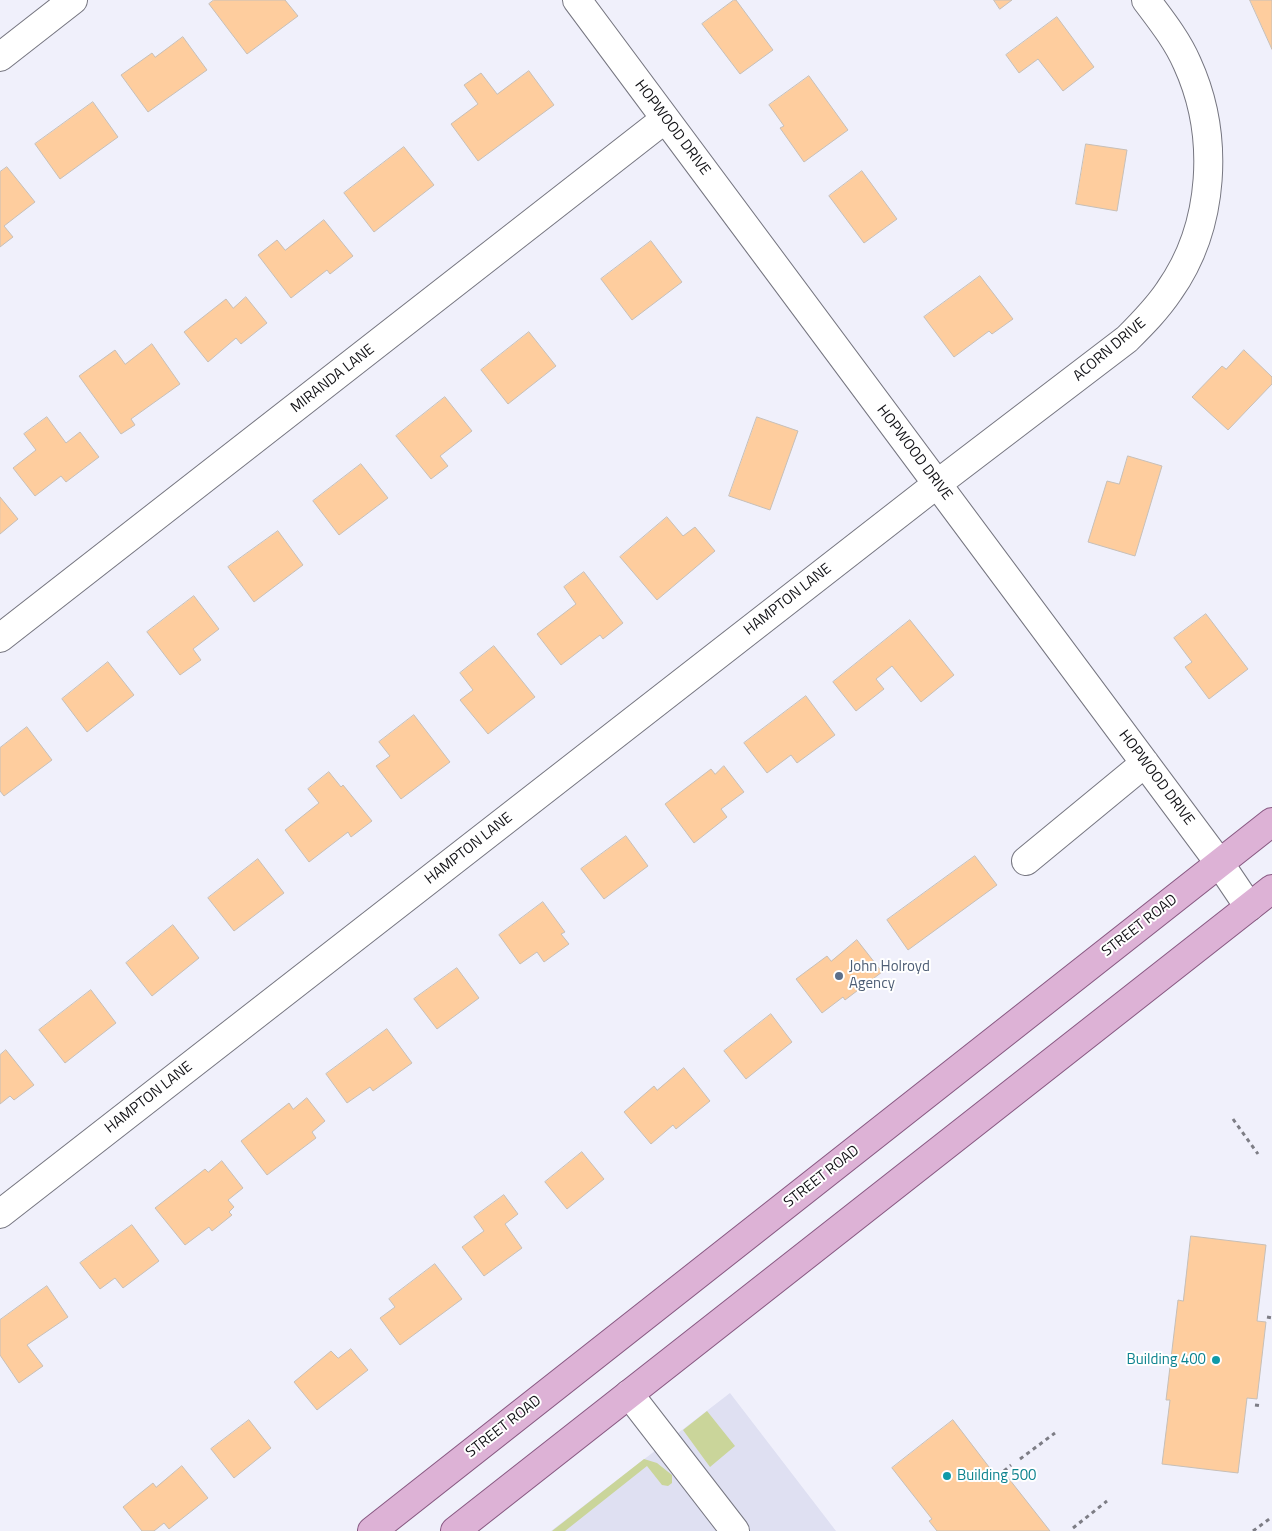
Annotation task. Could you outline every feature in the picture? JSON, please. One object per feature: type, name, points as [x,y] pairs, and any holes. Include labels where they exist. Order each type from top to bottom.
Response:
[{"type":"main road","name":"STREET ROAD","points":[[372,1531],[1272,822]]},
{"type":"main road","points":[[455,1531],[1272,889]]},
{"type":"street","points":[[0,57],[74,0]]},
{"type":"street","name":"HOPWOOD DRIVE","points":[[577,0],[1220,864],[1249,907]]},
{"type":"street","name":"ACORN DRIVE","points":[[937,484],[1127,339],[1150,316],[1170,290],[1186,261],[1202,219],[1209,171],[1208,139],[1199,92],[1187,62],[1171,34],[1146,0]]},
{"type":"street","name":"MIRANDA LANE","points":[[0,638],[665,120]]},
{"type":"street","name":"HAMPTON LANE","points":[[0,1214],[937,484]]},
{"type":"street","points":[[1026,861],[1144,763]]},
{"type":"street","points":[[629,1394],[735,1531]]},
{"type":"path","points":[[1233,1120],[1258,1154]]},
{"type":"path","points":[[1267,1317],[1272,1318]]},
{"type":"path","points":[[1256,1405],[1262,1406]]},
{"type":"path","points":[[1020,1459],[1055,1433]]},
{"type":"path","points":[[1004,1471],[1012,1466]]},
{"type":"path","points":[[1073,1528],[1107,1501]]},
{"type":"path","points":[[1253,1531],[1272,1517]]},
{"type":"shaded area","points":[[730,1393],[836,1531],[551,1531]]},
{"type":"green space","points":[[707,1411],[735,1446],[710,1467],[683,1430]]},
{"type":"green space","points":[[644,1459],[657,1463],[672,1475],[672,1483],[668,1486],[662,1485],[647,1466],[565,1531],[552,1531]]},
{"type":"building","points":[[214,0],[285,0],[298,16],[247,54],[209,4]]},
{"type":"building","points":[[736,0],[773,50],[740,74],[702,24]]},
{"type":"building","points":[[994,0],[1012,0],[1000,9]]},
{"type":"building","points":[[1250,0],[1272,0],[1272,49]]},
{"type":"building","points":[[1057,17],[1094,67],[1063,91],[1038,59],[1019,73],[1006,55]]},
{"type":"building","points":[[183,37],[207,70],[148,112],[121,75],[152,53],[155,57]]},
{"type":"building","points":[[529,71],[554,105],[478,161],[451,124],[478,104],[464,85],[481,73],[497,94]]},
{"type":"building","points":[[809,76],[848,130],[804,162],[780,128],[784,126],[769,105]]},
{"type":"building","points":[[93,102],[118,137],[60,179],[35,144]]},
{"type":"building","points":[[1086,144],[1127,150],[1117,211],[1076,204]]},
{"type":"building","points":[[404,147],[434,185],[374,232],[344,193]]},
{"type":"building","points":[[7,167],[35,202],[4,226],[13,237],[0,247],[0,172]]},
{"type":"building","points":[[862,171],[897,219],[864,243],[829,196]]},
{"type":"building","points":[[324,220],[353,256],[330,274],[327,270],[291,298],[258,255],[277,240],[285,250]]},
{"type":"building","points":[[651,241],[682,282],[632,320],[601,279]]},
{"type":"building","points":[[980,276],[1013,319],[992,334],[989,331],[954,357],[924,317]]},
{"type":"building","points":[[246,297],[267,323],[241,344],[236,338],[208,362],[184,332],[226,299],[233,308]]},
{"type":"building","points":[[529,332],[556,366],[508,404],[481,370]]},
{"type":"building","points":[[152,344],[180,384],[131,419],[135,425],[121,434],[79,376],[115,350],[125,364]]},
{"type":"building","points":[[1244,350],[1272,377],[1272,384],[1228,430],[1192,397],[1222,366],[1226,369]]},
{"type":"building","points":[[445,397],[472,431],[440,456],[448,466],[431,479],[396,436]]},
{"type":"building","points":[[47,417],[66,443],[80,432],[99,457],[66,482],[61,476],[35,496],[13,468],[36,450],[24,434]]},
{"type":"building","points":[[757,417],[798,431],[770,510],[729,496]]},
{"type":"building","points":[[1128,456],[1162,466],[1135,556],[1088,542],[1107,481],[1119,484]]},
{"type":"building","points":[[361,464],[388,498],[339,535],[313,501]]},
{"type":"building","points":[[0,497],[18,519],[0,534]]},
{"type":"building","points":[[667,517],[683,536],[695,527],[715,551],[657,600],[620,557]]},
{"type":"building","points":[[278,531],[303,565],[254,602],[228,567]]},
{"type":"building","points":[[584,572],[623,623],[603,639],[600,635],[561,665],[537,634],[576,604],[564,587]]},
{"type":"building","points":[[194,596],[219,629],[193,649],[201,660],[180,675],[147,632]]},
{"type":"building","points":[[1206,614],[1248,669],[1209,699],[1185,667],[1192,662],[1174,638]]},
{"type":"building","points":[[910,620],[954,675],[921,702],[892,666],[876,679],[884,689],[856,711],[833,682]]},
{"type":"building","points":[[494,646],[535,697],[488,734],[460,700],[473,690],[460,673]]},
{"type":"building","points":[[108,662],[134,695],[87,732],[62,699]]},
{"type":"building","points":[[806,696],[835,735],[797,763],[791,755],[767,773],[744,743]]},
{"type":"building","points":[[414,715],[450,762],[401,799],[376,766],[390,756],[379,742]]},
{"type":"building","points":[[27,727],[52,760],[4,796],[0,791],[0,748]]},
{"type":"building","points":[[724,766],[744,792],[721,809],[727,817],[694,843],[665,804],[711,769],[715,774]]},
{"type":"building","points":[[329,772],[341,787],[343,785],[372,821],[351,837],[348,832],[309,862],[285,830],[319,803],[308,789]]},
{"type":"building","points":[[626,836],[648,866],[604,899],[581,869]]},
{"type":"building","points":[[975,856],[997,885],[908,950],[887,920]]},
{"type":"building","points":[[258,859],[284,893],[234,931],[208,898]]},
{"type":"building","points":[[543,902],[565,932],[561,934],[569,944],[544,962],[537,952],[520,964],[499,935]]},
{"type":"building","points":[[173,925],[199,958],[152,996],[126,963]]},
{"type":"building","name":"John Holroyd Agency","points":[[857,940],[882,972],[845,1000],[843,997],[822,1013],[796,979],[827,956],[831,961]]},
{"type":"building","points":[[457,968],[479,998],[437,1029],[414,999]]},
{"type":"building","points":[[91,990],[116,1023],[65,1063],[39,1030]]},
{"type":"building","points":[[771,1014],[792,1042],[746,1079],[724,1051]]},
{"type":"building","points":[[387,1029],[412,1063],[373,1091],[370,1087],[347,1103],[326,1074]]},
{"type":"building","points":[[6,1050],[34,1085],[14,1100],[10,1096],[0,1104],[0,1055]]},
{"type":"building","points":[[684,1068],[710,1101],[676,1129],[673,1125],[651,1144],[624,1112],[654,1086],[657,1090]]},
{"type":"building","points":[[307,1098],[325,1121],[312,1132],[316,1138],[267,1175],[241,1141],[289,1103],[293,1109]]},
{"type":"building","points":[[582,1152],[604,1179],[567,1209],[545,1182]]},
{"type":"building","points":[[222,1161],[243,1188],[228,1200],[234,1207],[229,1212],[232,1215],[212,1231],[209,1227],[185,1245],[155,1208],[205,1169],[208,1172]]},
{"type":"building","points":[[504,1195],[518,1214],[505,1224],[522,1248],[484,1276],[462,1247],[484,1231],[474,1217]]},
{"type":"building","points":[[132,1225],[159,1261],[123,1288],[115,1278],[100,1289],[80,1263]]},
{"type":"building","name":"Building 400","points":[[1191,1236],[1266,1245],[1257,1321],[1266,1322],[1257,1399],[1247,1398],[1238,1473],[1162,1464],[1170,1400],[1166,1400],[1178,1300],[1183,1301]]},
{"type":"building","points":[[435,1264],[462,1299],[400,1345],[380,1318],[395,1307],[389,1299]]},
{"type":"building","points":[[47,1286],[68,1317],[27,1345],[43,1366],[19,1383],[0,1355],[0,1320]]},
{"type":"building","points":[[351,1349],[368,1370],[317,1410],[294,1382],[331,1351],[338,1358]]},
{"type":"building","points":[[249,1420],[271,1448],[234,1478],[211,1449]]},
{"type":"building","name":"Building 500","points":[[953,1420],[999,1480],[1006,1475],[1050,1531],[937,1531],[929,1521],[932,1519],[892,1468]]},
{"type":"building","points":[[182,1466],[208,1498],[169,1529],[164,1523],[154,1531],[142,1531],[123,1507],[153,1483],[156,1487]]},
{"type":"place","name":"John Holroyd Agency","points":[[839,976]]},
{"type":"place","name":"Building 400","points":[[1216,1360]]},
{"type":"place","name":"Building 500","points":[[947,1476]]}]
